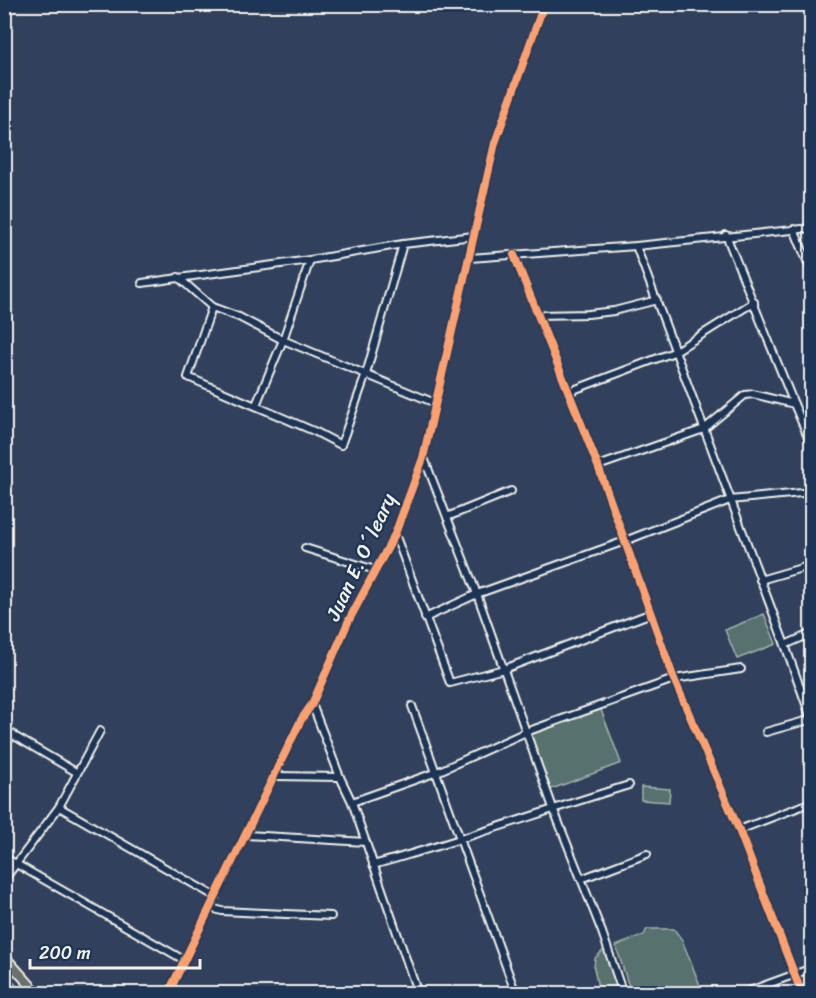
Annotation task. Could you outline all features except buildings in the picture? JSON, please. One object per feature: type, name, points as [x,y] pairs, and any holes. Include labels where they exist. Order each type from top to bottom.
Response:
[{"type":"main road","points":[[4,956],[38,993]]},
{"type":"street","name":"Juan E. O´leary","points":[[168,993],[276,776],[301,720],[312,704],[349,620],[394,534],[423,458],[495,143],[544,4]]},
{"type":"street","points":[[470,258],[636,246],[812,228]]},
{"type":"street","points":[[794,230],[812,273]]},
{"type":"street","points":[[726,235],[812,446]]},
{"type":"street","points":[[142,283],[310,260],[403,244],[474,236]]},
{"type":"street","points":[[212,307],[188,376],[341,445],[366,374],[403,244]]},
{"type":"street","points":[[636,246],[811,720],[766,732]]},
{"type":"street","points":[[514,255],[598,466],[674,679],[739,830],[802,993]]},
{"type":"street","points":[[256,405],[283,340],[310,260]]},
{"type":"street","points":[[178,277],[212,307],[239,317],[283,340],[435,403]]},
{"type":"street","points":[[539,315],[614,311],[657,300]]},
{"type":"street","points":[[568,392],[674,352],[754,303]]},
{"type":"street","points":[[598,466],[704,429],[745,395],[753,394],[794,404]]},
{"type":"street","points":[[423,458],[477,594],[553,808],[623,993]]},
{"type":"street","points":[[447,517],[511,491]]},
{"type":"street","points":[[425,618],[477,594],[625,541],[730,500],[812,492]]},
{"type":"street","points":[[394,534],[450,683],[504,669],[650,614]]},
{"type":"street","points":[[305,548],[375,570]]},
{"type":"street","points":[[760,580],[812,565]]},
{"type":"street","points":[[785,645],[812,633]]},
{"type":"street","points":[[352,802],[437,772],[526,732],[674,679],[741,669]]},
{"type":"street","points":[[312,704],[352,802],[418,993]]},
{"type":"street","points":[[412,706],[516,993]]},
{"type":"street","points":[[4,730],[76,772]]},
{"type":"street","points":[[4,880],[59,807],[100,731]]},
{"type":"street","points":[[4,747],[13,734]]},
{"type":"street","points":[[276,776],[340,777]]},
{"type":"street","points":[[373,865],[461,840],[629,785]]},
{"type":"street","points":[[739,830],[812,802]]},
{"type":"street","points":[[59,807],[216,897]]},
{"type":"street","points":[[246,835],[366,842]]},
{"type":"street","points":[[581,879],[647,854]]},
{"type":"street","points":[[4,857],[184,960]]},
{"type":"street","points":[[211,908],[222,911],[331,916]]},
{"type":"street","points":[[741,993],[812,968]]},
{"type":"green space","points":[[764,614],[776,644],[737,659],[725,630]]},
{"type":"green space","points":[[600,707],[621,763],[549,790],[528,733]]},
{"type":"green space","points":[[641,787],[670,789],[669,802],[641,800]]},
{"type":"green space","points":[[647,929],[674,929],[682,940],[703,993],[631,993],[616,946],[644,935]]},
{"type":"green space","points":[[606,948],[620,993],[599,993],[594,968],[595,958]]},
{"type":"green space","points":[[5,973],[23,993],[5,993]]},
{"type":"cycle path","points":[[168,994],[301,720],[312,704],[349,620],[395,534],[423,458],[495,143],[544,4]]},
{"type":"cycle path","points":[[514,255],[598,466],[674,679],[739,830],[802,994]]}]
